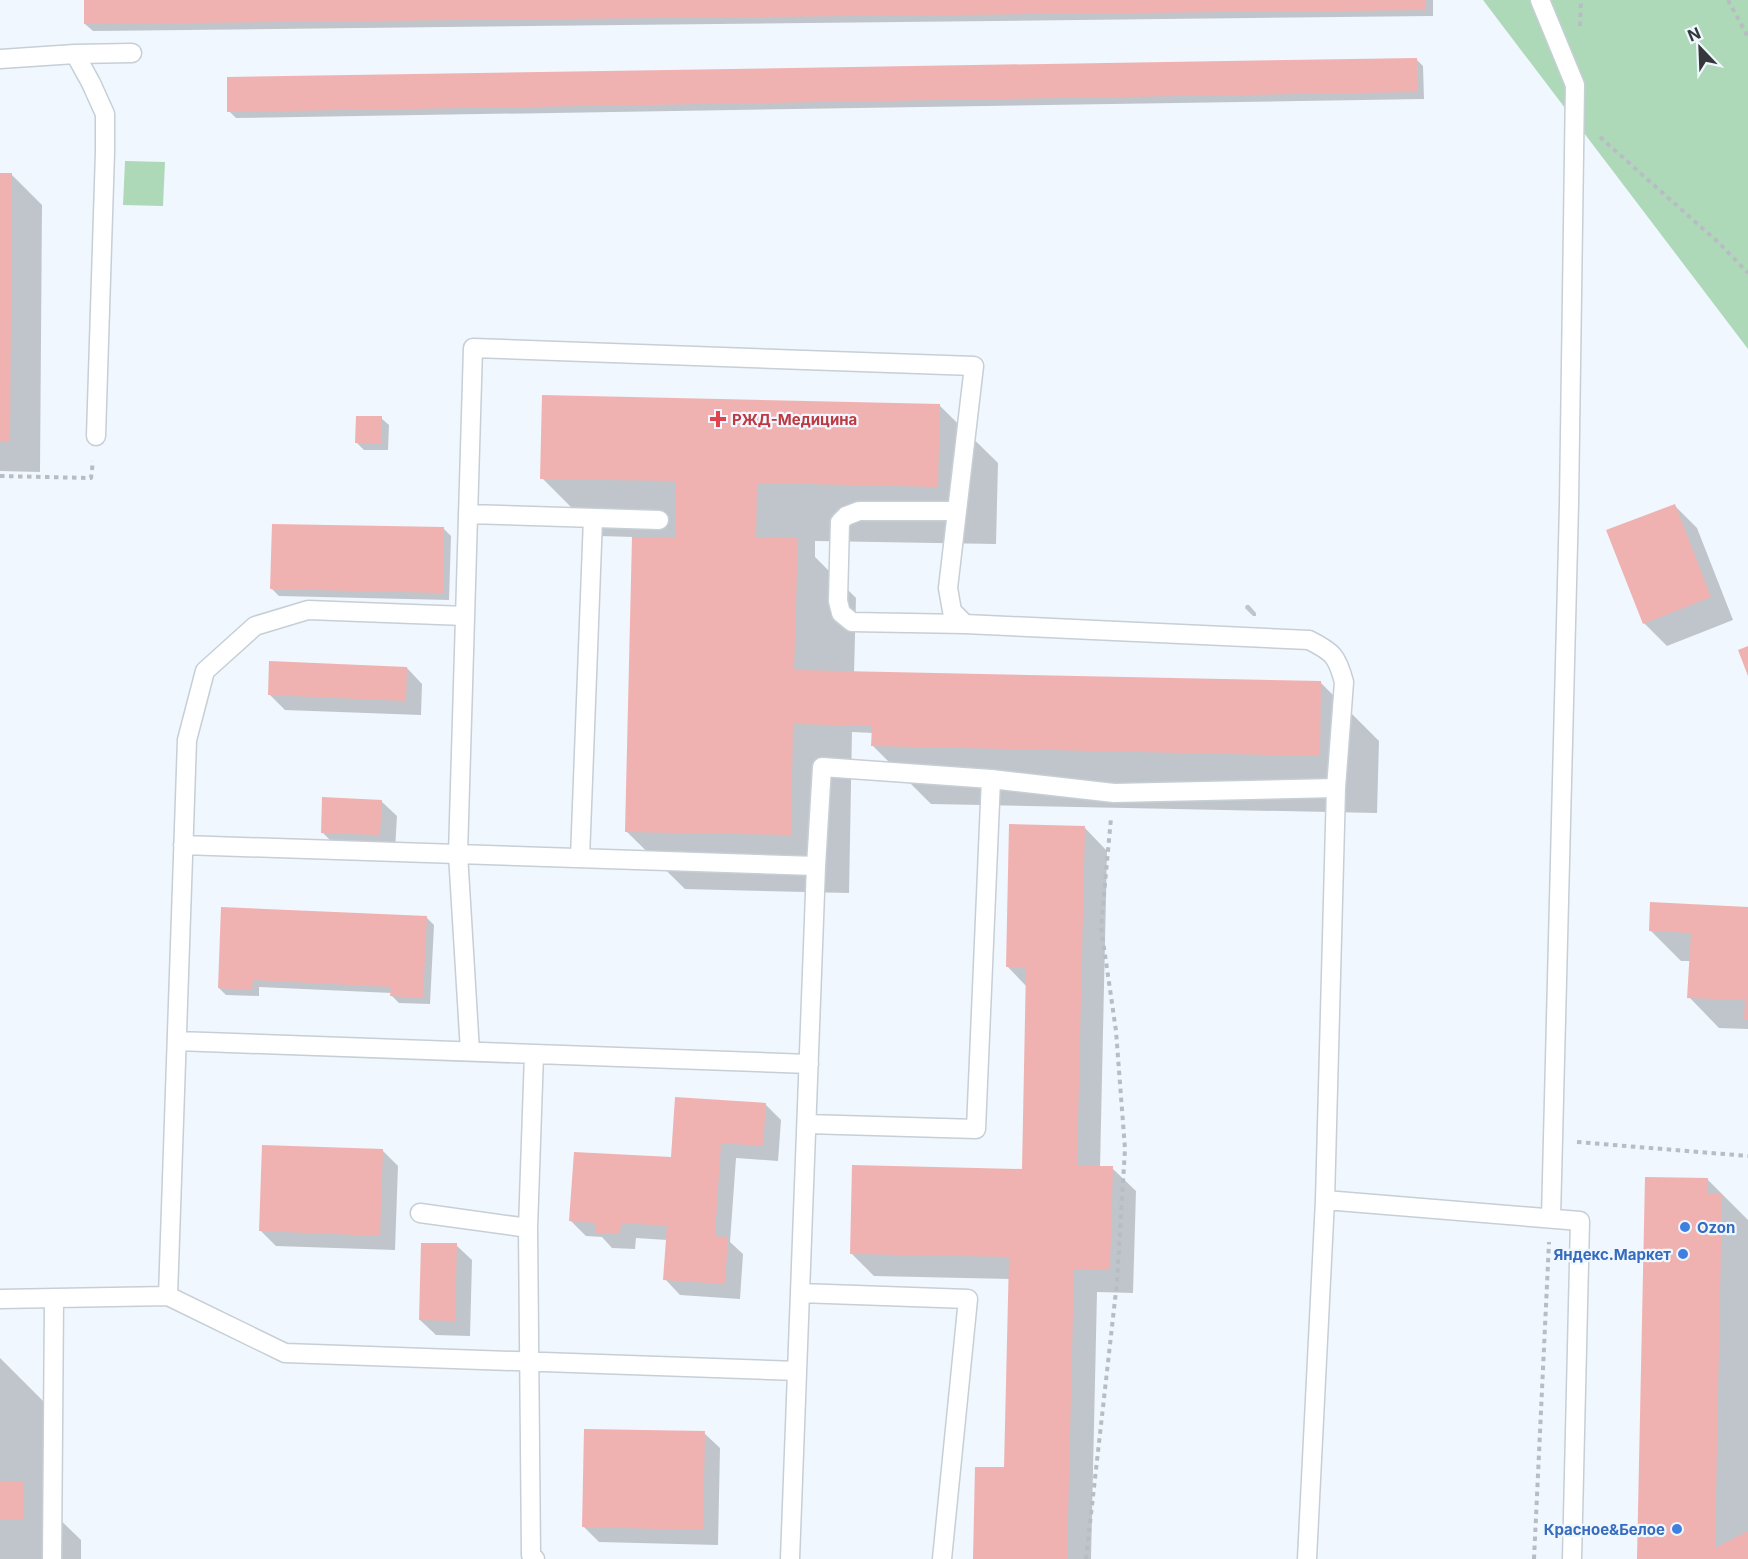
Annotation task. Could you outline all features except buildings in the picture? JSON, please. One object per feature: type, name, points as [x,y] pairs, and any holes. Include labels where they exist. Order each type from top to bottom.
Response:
[{"type":"lane","points":[[1540,0],[1575,86],[1569,504],[1551,1218]]},
{"type":"lane","points":[[0,59],[132,53]]},
{"type":"lane","points":[[75,54],[105,114],[96,436]]},
{"type":"lane","points":[[470,1051],[458,854],[473,348],[974,366],[948,588],[952,611],[965,624]]},
{"type":"lane","points":[[957,511],[859,511],[846,516],[840,522],[838,601],[841,613],[852,622],[965,624],[1309,640],[1329,651],[1340,665],[1344,682],[1336,788],[1325,1200],[1307,1559]]},
{"type":"lane","points":[[468,514],[659,520]]},
{"type":"lane","points":[[580,858],[593,518]]},
{"type":"lane","points":[[168,1296],[187,740],[205,671],[255,626],[308,610],[465,616]]},
{"type":"lane","points":[[790,1559],[816,866],[822,767],[991,779],[1114,793],[1336,788]]},
{"type":"lane","points":[[807,1124],[976,1129],[991,779]]},
{"type":"lane","points":[[183,845],[816,866]]},
{"type":"lane","points":[[177,1041],[809,1064]]},
{"type":"lane","points":[[534,1054],[528,1228],[528,1362],[531,1555],[536,1559]]},
{"type":"lane","points":[[1325,1200],[1580,1221],[1572,1559]]},
{"type":"lane","points":[[420,1213],[528,1228]]},
{"type":"lane","points":[[800,1293],[968,1299],[942,1559]]},
{"type":"lane","points":[[0,1299],[168,1296],[285,1353],[797,1371]]},
{"type":"lane","points":[[52,1559],[54,1299]]},
{"type":"path","points":[[1728,0],[1748,37]]},
{"type":"path","points":[[1575,114],[1720,244],[1748,273]]},
{"type":"path","points":[[0,476],[91,478],[96,436]]},
{"type":"path","points":[[1086,1559],[1117,1282],[1125,1149],[1116,1032],[1101,927],[1114,793]]},
{"type":"path","points":[[1552,1140],[1748,1156]]},
{"type":"path","points":[[1534,1559],[1551,1218]]},
{"type":"green space","points":[[1483,0],[1748,0],[1748,349]]},
{"type":"green space","points":[[125,161],[165,162],[163,206],[123,205]]},
{"type":"place","name":"РЖД-Медицина","points":[[718,419]]},
{"type":"place","name":"Ozon","points":[[1685,1227]]},
{"type":"place","name":"Яндекс.Маркет","points":[[1683,1254]]},
{"type":"place","name":"Красное&Белое","points":[[1677,1529]]}]
